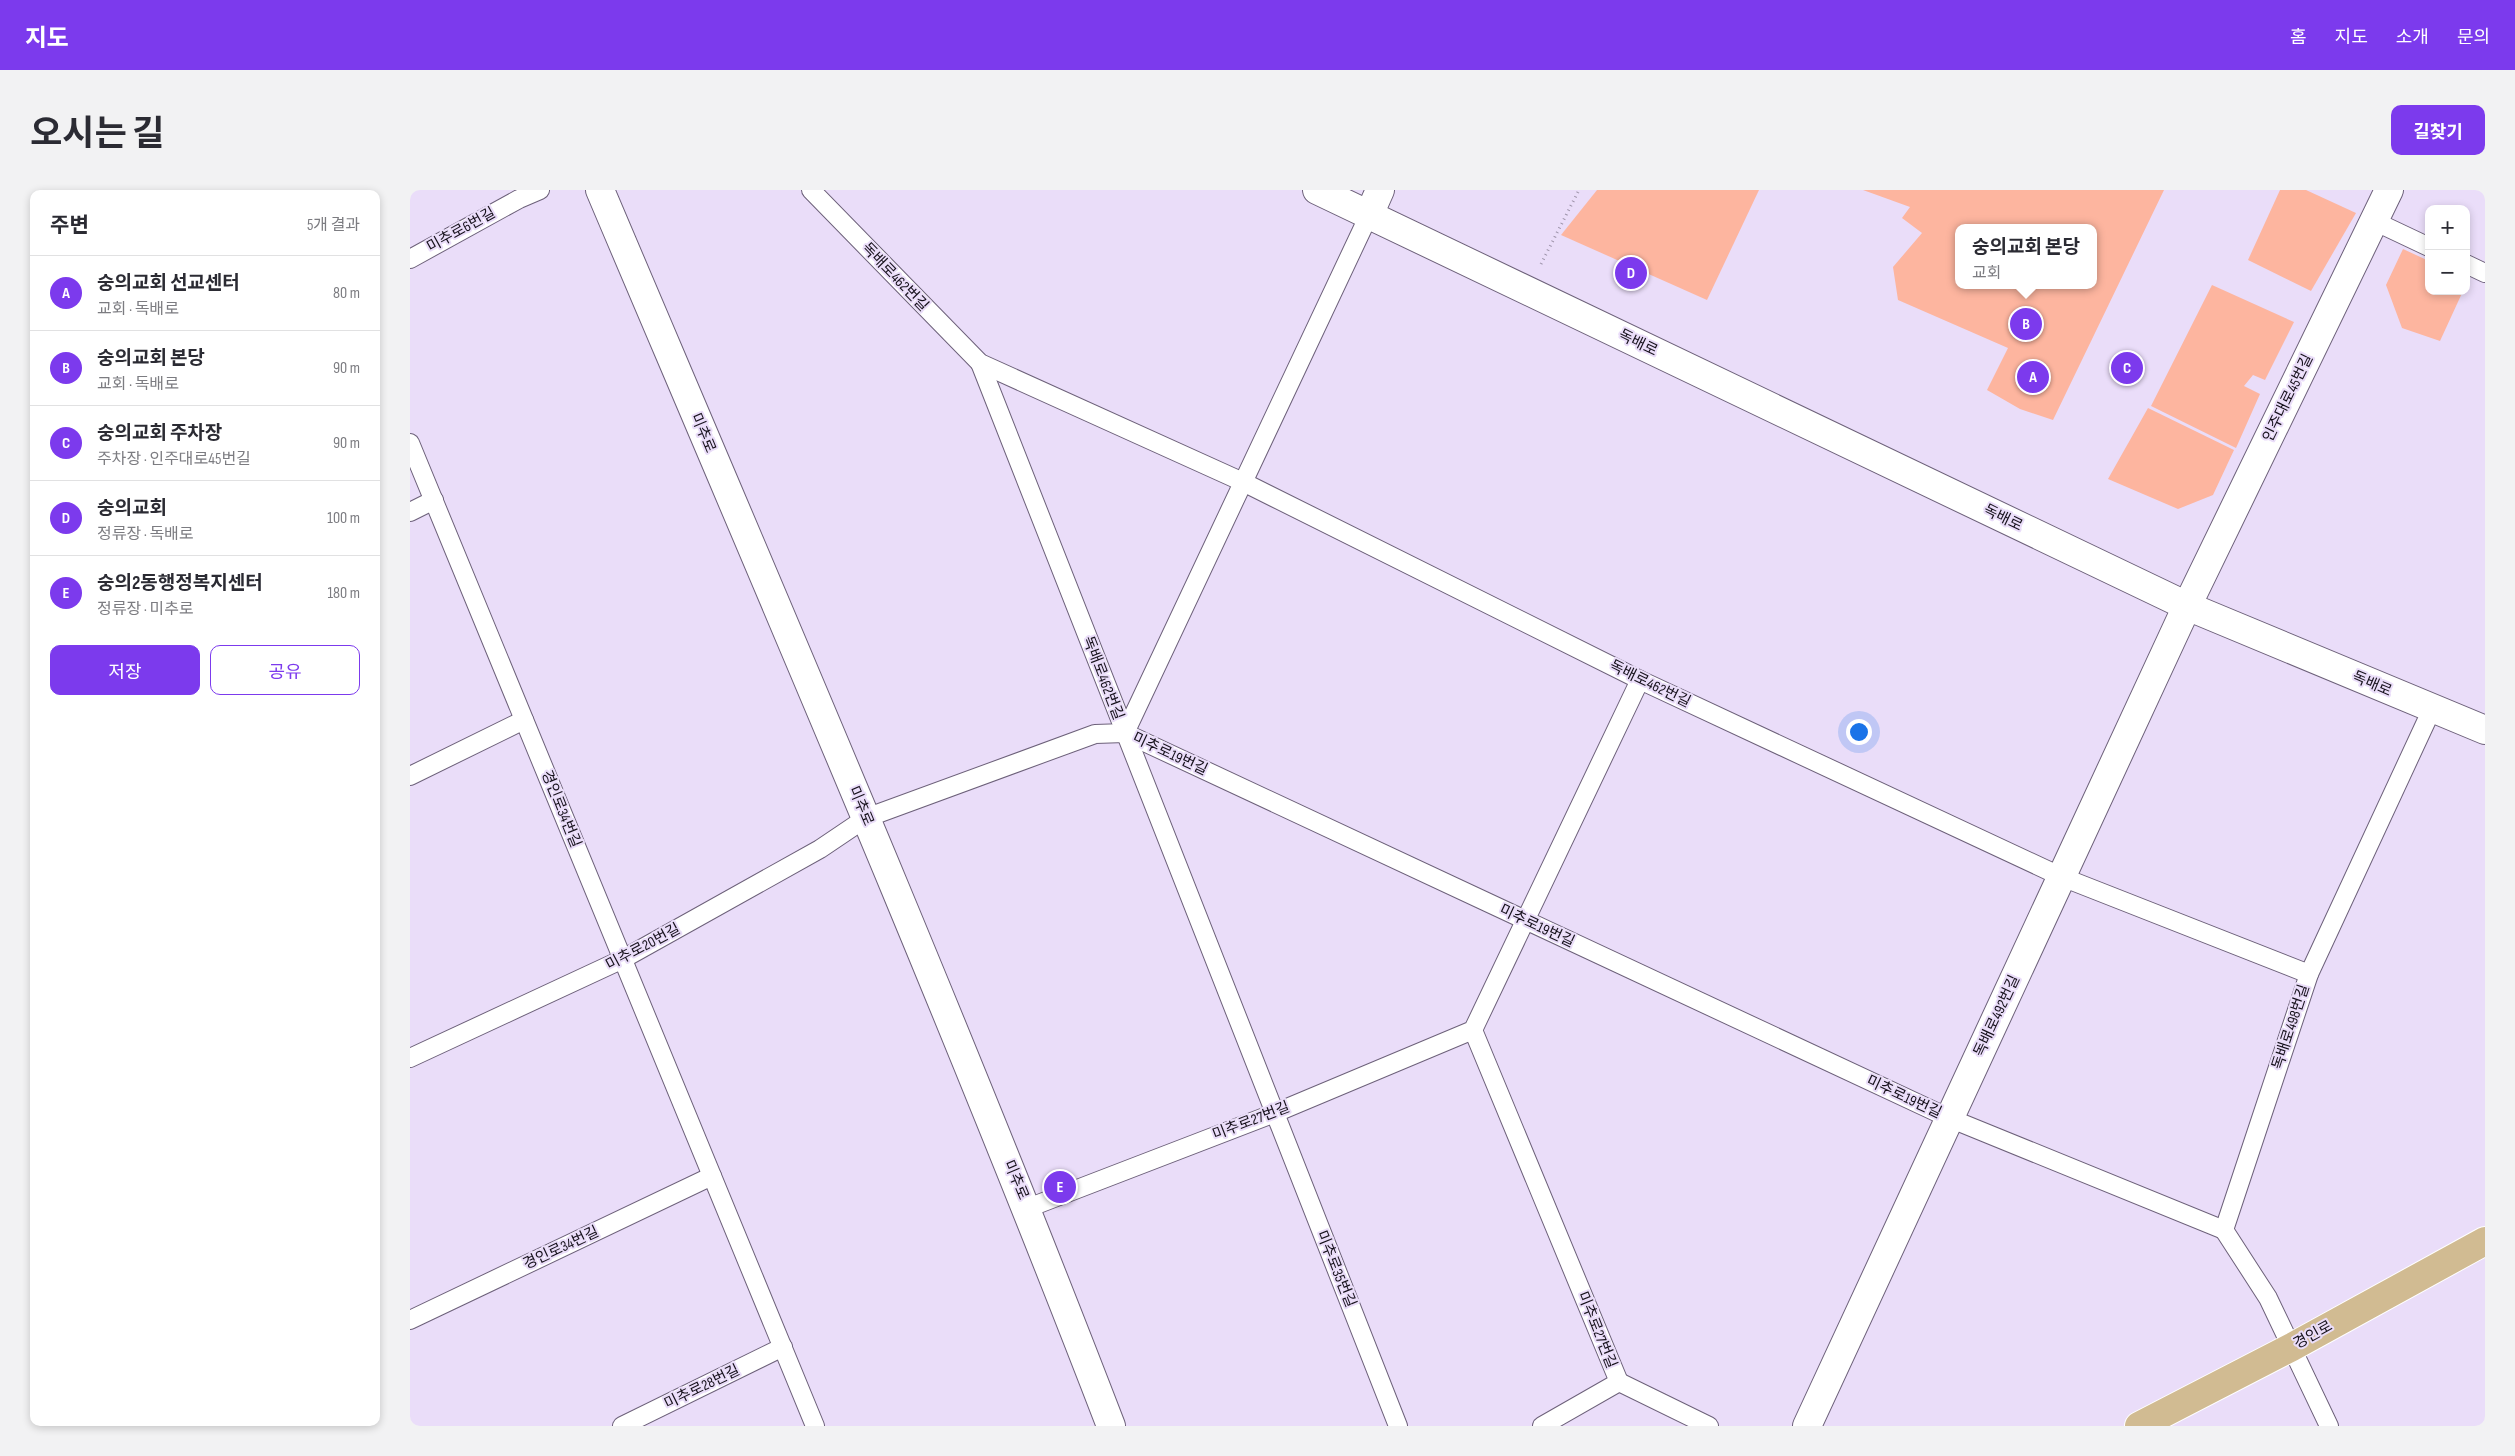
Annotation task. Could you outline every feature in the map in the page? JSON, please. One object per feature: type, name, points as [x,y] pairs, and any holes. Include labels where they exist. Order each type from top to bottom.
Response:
[{"type":"main road","name":"경인로","points":[[2139,1426],[2292,1347],[2485,1241]]},
{"type":"street","name":"미추로","points":[[600,190],[866,818],[1028,1208],[1111,1426]]},
{"type":"street","name":"독배로","points":[[1317,190],[2187,606],[2485,730]]},
{"type":"street","points":[[1369,215],[1380,190]]},
{"type":"street","name":"인주대로45번길","points":[[2187,606],[2389,190]]},
{"type":"street","name":"독배로492번길","points":[[1807,1426],[2187,606]]},
{"type":"lane","name":"미추로6번길","points":[[410,259],[519,199],[540,190]]},
{"type":"lane","name":"독배로462번길","points":[[811,190],[980,363],[1244,482],[1640,680],[2062,877],[2309,974]]},
{"type":"lane","points":[[1244,482],[1369,215]]},
{"type":"lane","points":[[2374,221],[2425,244]]},
{"type":"lane","points":[[2470,266],[2485,273]]},
{"type":"lane","name":"독배로462번길","points":[[980,363],[1125,733]]},
{"type":"lane","name":"경인로34번길","points":[[410,443],[815,1426]]},
{"type":"lane","name":"독배로462번길","points":[[1125,733],[1244,482]]},
{"type":"lane","points":[[410,512],[434,500]]},
{"type":"lane","points":[[1473,1030],[1640,680]]},
{"type":"lane","name":"독배로498번길","points":[[2224,1230],[2309,974],[2432,709]]},
{"type":"lane","points":[[410,776],[524,720]]},
{"type":"lane","name":"미추로19번길","points":[[866,818],[1096,734],[1125,733],[1949,1118],[2224,1230]]},
{"type":"lane","name":"미추로19번길","points":[[1125,733],[1274,1112]]},
{"type":"lane","name":"미추로20번길","points":[[410,1058],[623,959],[820,849],[866,818]]},
{"type":"lane","name":"미추로27번길","points":[[1028,1208],[1274,1112],[1473,1030],[1619,1382]]},
{"type":"lane","name":"미추로35번길","points":[[1274,1112],[1398,1426]]},
{"type":"lane","name":"경인로34번길","points":[[410,1320],[712,1176]]},
{"type":"lane","points":[[2224,1230],[2268,1298],[2329,1426]]},
{"type":"lane","name":"미추로28번길","points":[[622,1426],[783,1347]]},
{"type":"lane","points":[[1542,1426],[1619,1382],[1709,1426]]},
{"type":"path","points":[[1528,291],[1579,190]]},
{"type":"building","points":[[1597,190],[1759,190],[1707,300],[1561,235]]},
{"type":"building","points":[[1863,190],[2164,190],[2053,420],[2020,409],[1987,390],[2008,348],[1898,300],[1893,267],[1922,233],[1902,218],[1910,207]]},
{"type":"building","points":[[2280,190],[2306,190],[2356,213],[2311,291],[2248,260]]},
{"type":"building","points":[[2403,249],[2425,259],[2425,295],[2461,295],[2440,341],[2402,328],[2386,285]]},
{"type":"building","points":[[2212,285],[2294,322],[2265,380],[2253,375],[2244,386],[2260,394],[2236,448],[2151,406]]},
{"type":"building","points":[[2148,408],[2234,450],[2213,495],[2178,509],[2108,479]]},
{"type":"place","name":"숭의교회","points":[[1631,273]]},
{"type":"place","name":"숭의교회 본당","points":[[2026,324]]},
{"type":"place","name":"숭의교회 주차장","points":[[2127,368]]},
{"type":"place","name":"숭의교회 선교센터","points":[[2033,377]]},
{"type":"place","name":"숭의2동행정복지센터","points":[[1060,1187]]}]
